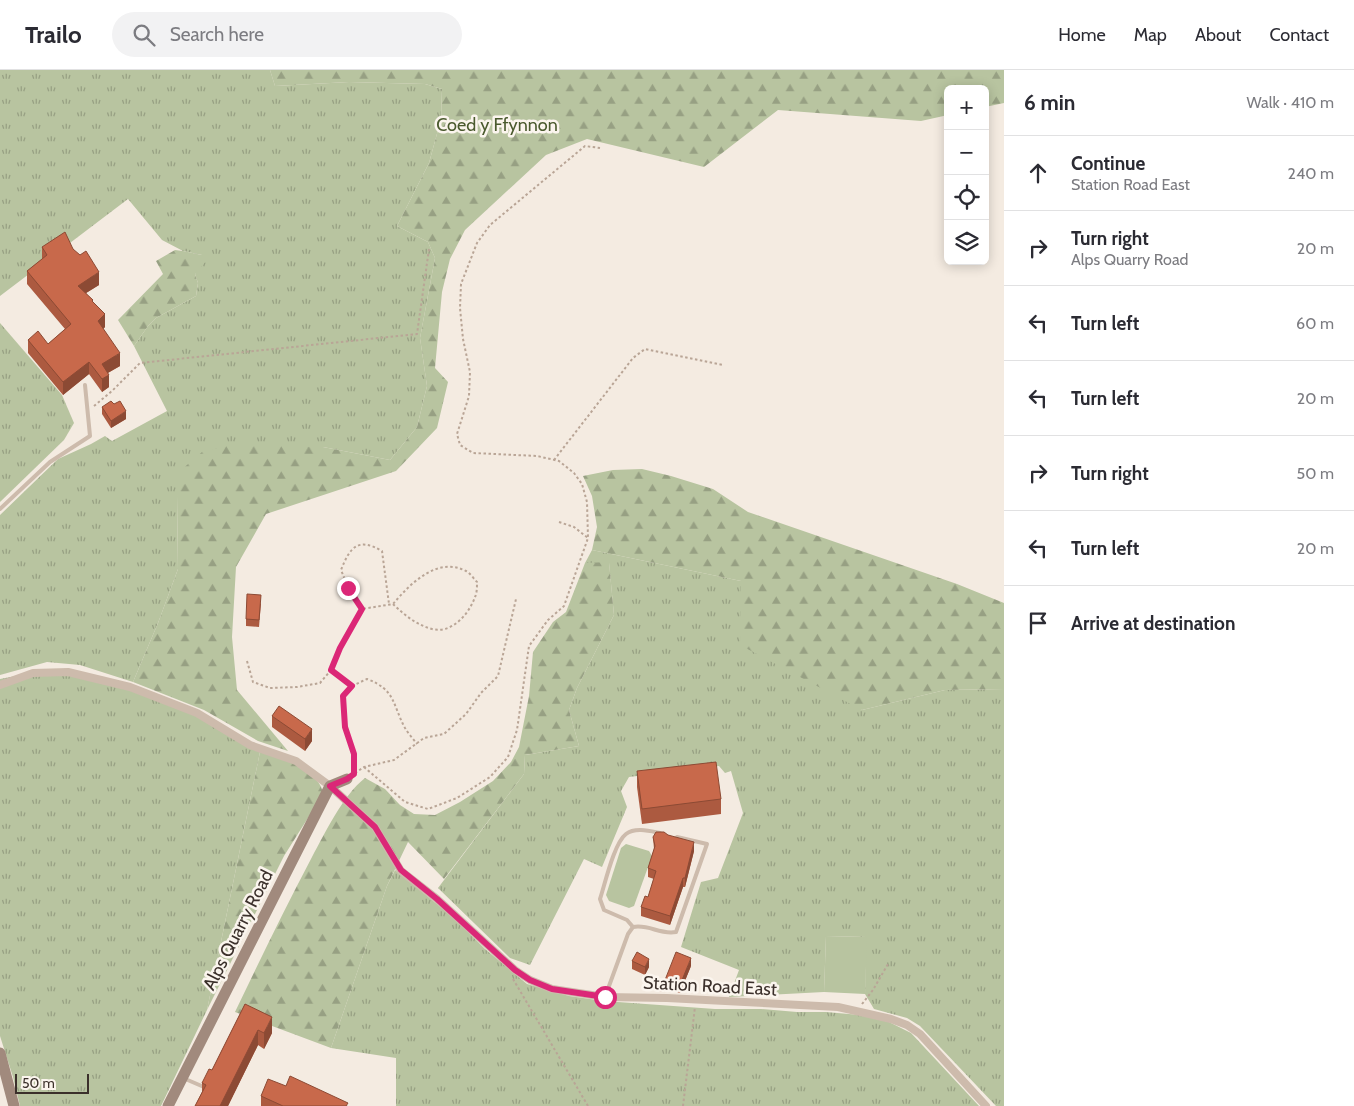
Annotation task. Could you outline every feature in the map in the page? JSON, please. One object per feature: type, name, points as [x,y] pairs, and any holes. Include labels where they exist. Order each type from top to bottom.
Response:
[{"type":"street","name":"Station Road East","points":[[0,685],[33,673],[68,672],[130,687],[197,713],[250,744],[296,761],[330,786],[375,827],[401,870],[437,899],[507,963],[530,980],[552,989],[605,997],[838,1007],[858,1010],[907,1025],[920,1034],[986,1106]]},
{"type":"street","points":[[330,786],[347,779]]},
{"type":"street","name":"Alps Quarry Road","points":[[168,1106],[330,786]]},
{"type":"street","points":[[0,1053],[14,1106]]},
{"type":"lane","points":[[0,509],[50,462],[90,436],[85,385]]},
{"type":"lane","points":[[633,927],[627,920],[604,910],[600,900],[618,844],[626,833],[643,830],[661,834]]},
{"type":"lane","points":[[605,997],[628,934],[633,927],[641,926],[667,934],[676,932],[707,844],[670,836]]},
{"type":"lane","points":[[182,1077],[204,1087]]},
{"type":"path","points":[[364,767],[405,802],[428,810],[457,798],[490,776],[508,757],[517,730],[529,646],[548,620],[564,606],[588,538],[587,502],[582,484],[574,473],[559,461],[537,456],[473,453],[460,445],[457,434],[469,396],[470,372],[462,339],[461,284],[477,243],[490,225],[586,146],[600,148]]},
{"type":"path","points":[[88,411],[140,363],[417,334],[429,249]]},
{"type":"path","points":[[554,460],[633,358],[645,349],[723,365]]},
{"type":"path","points":[[559,522],[574,527],[588,538]]},
{"type":"path","points":[[362,609],[348,588],[341,570],[348,552],[358,545],[370,544],[382,551],[389,604]]},
{"type":"path","points":[[362,609],[393,604],[411,619],[434,630],[451,627],[466,615],[476,596],[477,582],[467,572],[452,566],[437,569],[423,575],[409,585],[393,604]]},
{"type":"path","points":[[417,744],[405,728],[390,694],[379,684],[367,679],[352,686],[343,696],[345,727],[354,754],[354,774],[364,767],[394,760],[417,744],[424,738],[444,734],[466,714],[481,693],[498,676],[516,599]]},
{"type":"path","points":[[247,661],[253,682],[270,688],[296,687],[320,683],[331,670],[340,648],[362,609]]},
{"type":"path","points":[[331,670],[352,686]]},
{"type":"path","points":[[507,963],[505,966],[588,1106]]},
{"type":"path","points":[[858,1010],[873,990],[888,964]]},
{"type":"path","points":[[683,1106],[695,1000]]},
{"type":"green space","points":[[0,70],[270,70],[275,86],[349,82],[425,84],[442,89],[441,119],[429,163],[397,226],[428,242],[435,258],[420,338],[427,386],[417,427],[390,460],[323,447],[177,496],[178,569],[133,682],[80,665],[47,662],[0,675],[0,515],[58,459],[105,436],[112,441],[167,411],[134,346],[156,318],[196,296],[198,283],[195,274],[202,255],[183,251],[162,240],[128,199],[0,296]]},
{"type":"green space","name":"Coed y Ffynnon","points":[[270,70],[1004,70],[1004,103],[989,106],[989,85],[944,85],[944,116],[921,121],[778,110],[704,167],[587,139],[546,155],[465,230],[450,259],[442,292],[435,368],[448,382],[437,428],[396,471],[266,514],[236,567],[232,637],[237,690],[288,751],[258,741],[204,710],[133,682],[178,569],[177,496],[180,471],[202,452],[230,445],[323,447],[390,460],[417,427],[427,386],[420,338],[435,258],[428,242],[397,226],[429,163],[441,119],[442,89],[425,84],[349,82],[275,86]]},
{"type":"green space","points":[[175,250],[202,255],[206,261],[195,274],[198,283],[196,296],[156,318],[134,346],[118,320],[163,274],[156,261]]},
{"type":"green space","points":[[0,323],[62,395],[74,423],[64,440],[0,502]]},
{"type":"green space","points":[[642,469],[713,489],[748,512],[957,584],[1004,603],[1004,689],[945,690],[862,710],[740,645],[741,581],[592,550],[597,527],[592,496],[583,476],[613,470]]},
{"type":"green space","points":[[592,550],[741,581],[862,710],[945,690],[1004,689],[1004,1106],[996,1106],[920,1026],[907,1018],[874,1009],[865,994],[866,937],[826,936],[824,992],[729,997],[739,970],[681,947],[701,882],[718,878],[743,813],[731,771],[725,773],[719,766],[629,777],[621,791],[627,807],[602,867],[584,859],[530,965],[510,958],[438,888],[524,774],[525,755],[579,746],[569,710],[577,688],[614,615],[609,563],[585,563]]},
{"type":"green space","points":[[609,562],[614,615],[577,688],[569,710],[579,746],[525,755],[524,774],[444,879],[408,842],[387,886],[331,1048],[235,1012],[282,915],[323,837],[342,804],[357,785],[365,778],[385,789],[400,805],[414,814],[435,815],[493,781],[511,762],[519,747],[529,696],[533,652],[553,622],[566,612],[585,563]]},
{"type":"green space","points":[[47,670],[142,690],[261,747],[207,1010],[161,1106],[20,1106],[0,1036],[0,679]]},
{"type":"green space","points":[[261,747],[288,759],[307,771],[315,778],[323,794],[284,856],[207,1010]]},
{"type":"green space","points":[[626,844],[649,851],[652,856],[634,906],[629,908],[609,901],[606,895],[621,848]]},
{"type":"green space","points":[[395,870],[454,918],[485,949],[527,984],[569,996],[604,1001],[715,1009],[826,1012],[860,1015],[889,1022],[911,1033],[979,1106],[396,1106],[396,1058],[331,1048],[387,886]]},
{"type":"green space","points":[[826,936],[867,937],[865,994],[824,992]]},
{"type":"building","points":[[65,232],[73,249],[80,255],[86,251],[99,272],[78,286],[105,314],[98,321],[120,353],[102,364],[109,375],[102,379],[89,362],[63,382],[28,340],[38,331],[48,344],[71,324],[27,271],[47,255],[42,247]]},
{"type":"building","points":[[111,401],[114,404],[120,401],[126,411],[111,421],[102,407]]},
{"type":"building","points":[[247,594],[261,595],[259,620],[246,619]]},
{"type":"building","points":[[279,706],[312,729],[305,739],[272,716]]},
{"type":"building","points":[[716,762],[721,799],[642,809],[637,771]]},
{"type":"building","points":[[656,832],[664,832],[668,835],[694,842],[685,878],[683,878],[670,916],[641,907],[645,896],[648,897],[656,871],[648,868],[655,846],[653,837]]},
{"type":"building","points":[[637,952],[649,959],[645,967],[632,961]]},
{"type":"building","points":[[676,952],[691,958],[680,985],[665,980]]},
{"type":"building","points":[[656,979],[665,980],[664,988],[654,986]]},
{"type":"building","points":[[245,1004],[272,1017],[264,1033],[258,1030],[220,1106],[195,1106],[206,1085],[202,1083],[209,1069],[212,1070]]},
{"type":"building","points":[[290,1076],[348,1103],[346,1106],[283,1106],[261,1096],[268,1079],[286,1086]]},
{"type":"route","points":[[348,588],[362,609],[340,648],[331,670],[352,686],[343,696],[345,727],[354,754],[354,774],[330,786],[375,827],[401,870],[437,899],[515,970],[530,980],[552,989],[605,997]]}]
